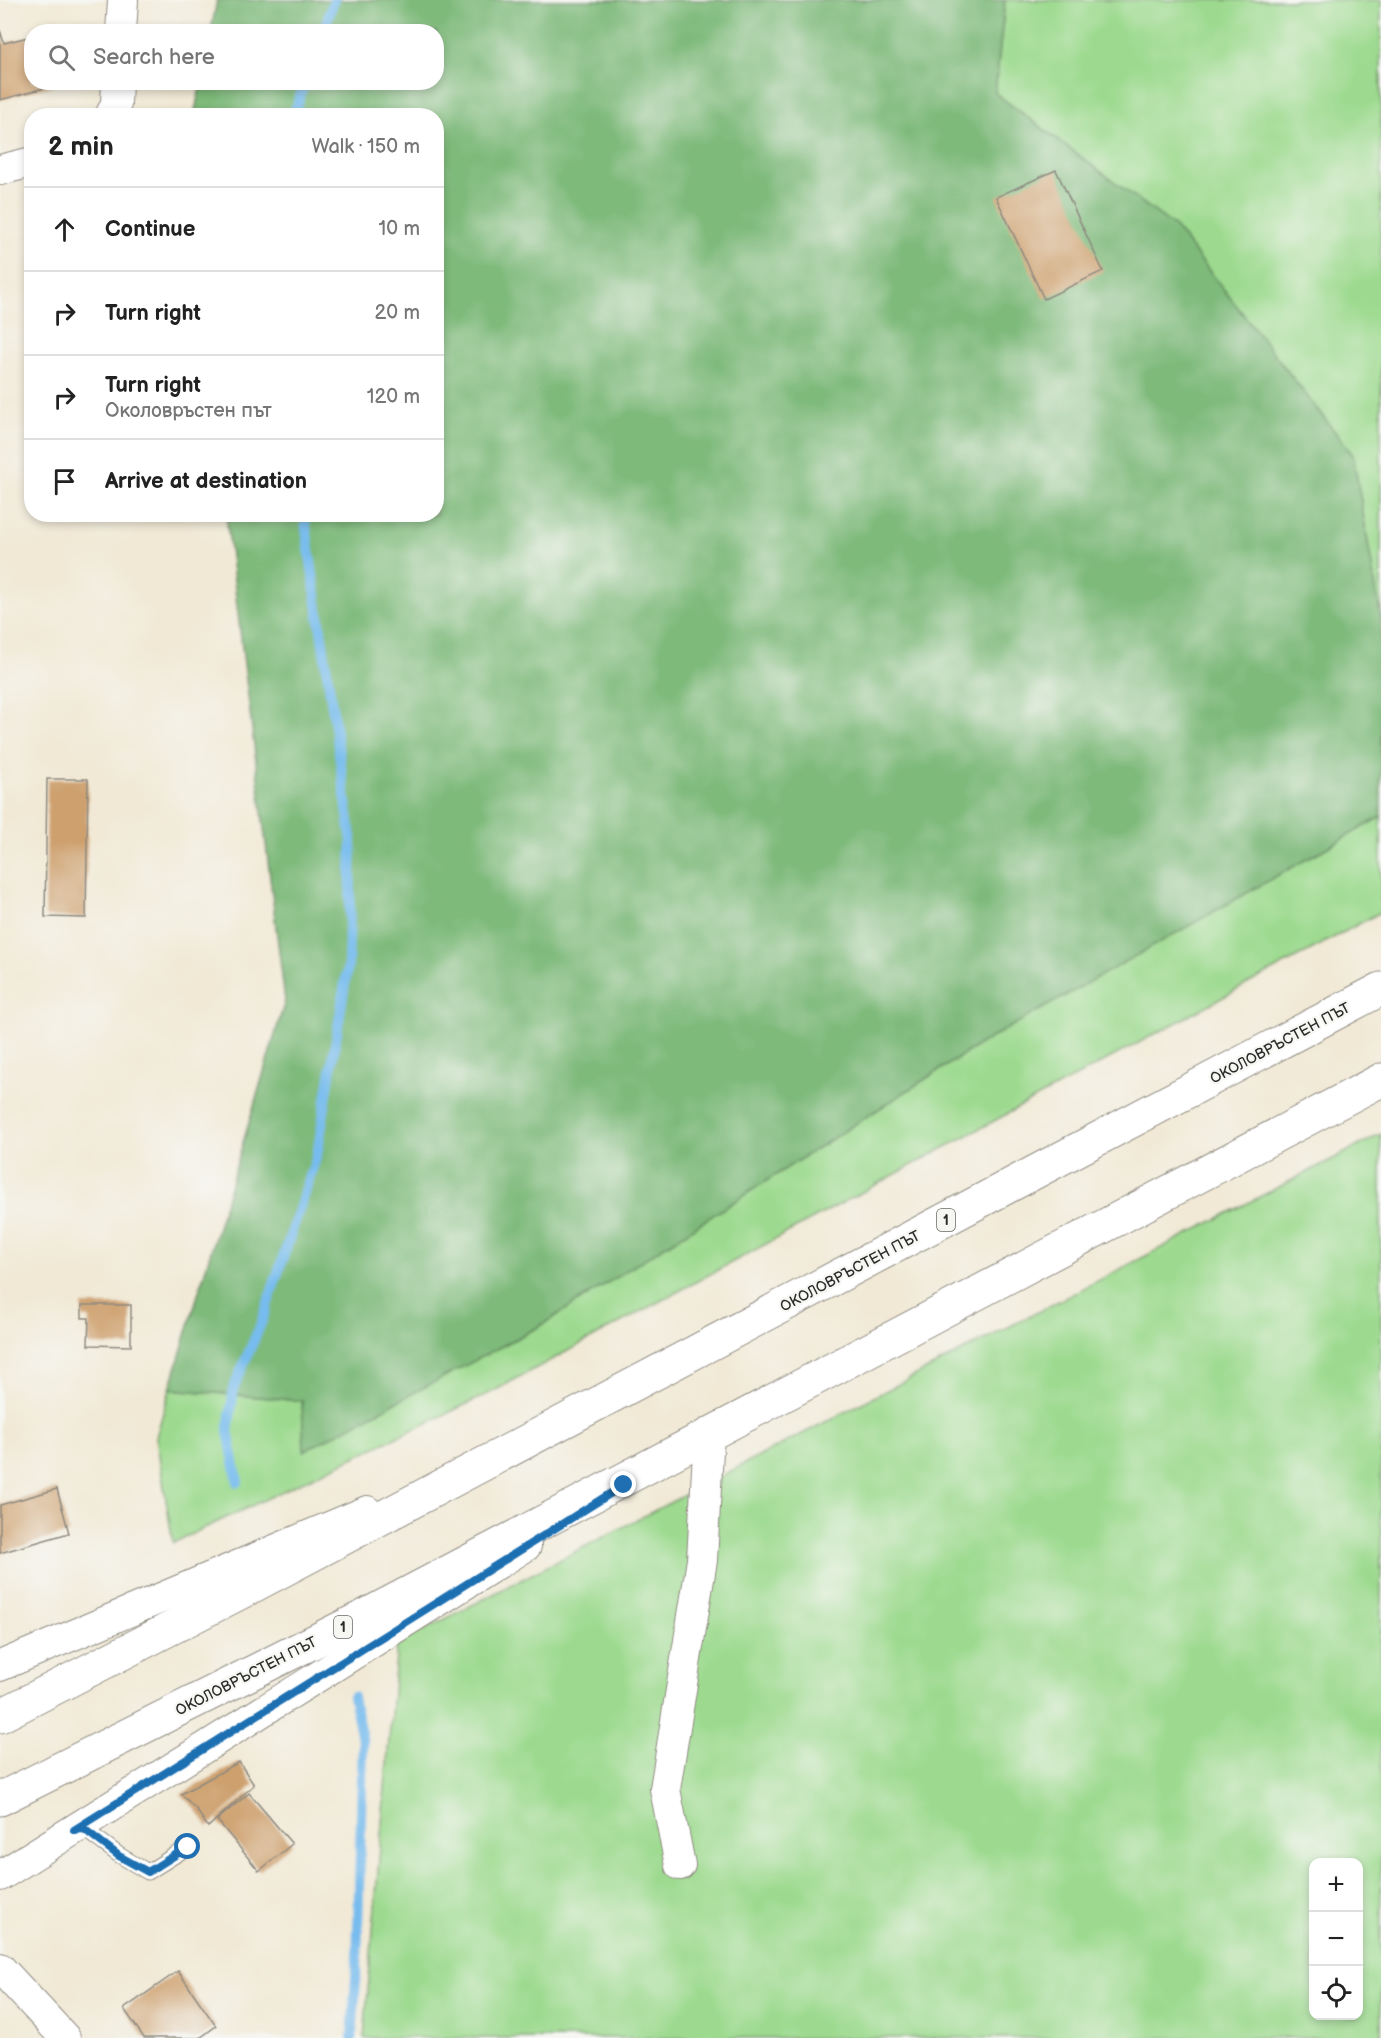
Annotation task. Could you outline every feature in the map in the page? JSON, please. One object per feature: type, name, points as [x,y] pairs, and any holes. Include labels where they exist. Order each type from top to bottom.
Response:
[{"type":"highway","name":"ОКОЛОВРЪСТЕН ПЪТ","points":[[0,1716],[510,1451],[1381,989]]},
{"type":"highway","name":"ОКОЛОВРЪСТЕН ПЪТ","points":[[0,1799],[365,1616],[1381,1080]]},
{"type":"street","points":[[122,24],[123,0]]},
{"type":"street","points":[[114,108],[117,90]]},
{"type":"street","points":[[0,170],[24,164]]},
{"type":"street","points":[[680,1865],[664,1789],[702,1560],[695,1441]]},
{"type":"street","name":"ОКОЛОВРЪСТЕН ПЪТ","points":[[0,1876],[695,1441]]},
{"type":"street","name":"ОКОЛОВРЪСТЕН ПЪТ","points":[[0,1666],[510,1451]]},
{"type":"street","points":[[0,1968],[65,2038]]},
{"type":"lane","points":[[74,1830],[84,1829],[119,1856],[148,1872],[188,1847]]},
{"type":"green space","points":[[217,0],[1005,0],[995,93],[1175,227],[1353,455],[1381,619],[1381,817],[980,1044],[540,1326],[304,1451],[302,1401],[170,1389],[285,1001],[227,522],[444,522],[444,108],[196,108],[199,90],[444,90],[444,24],[212,24]]},
{"type":"green space","points":[[1005,0],[1381,0],[1381,619],[1353,455],[1175,227],[995,93]]},
{"type":"green space","points":[[1381,817],[1381,912],[490,1393],[173,1543],[156,1437],[170,1389],[302,1401],[304,1450],[540,1326],[980,1044]]},
{"type":"green space","points":[[1381,1134],[1381,2038],[364,2038],[397,1644]]},
{"type":"building","points":[[0,30],[4,43],[24,38],[24,90],[37,90],[0,100]]},
{"type":"building","points":[[1056,170],[1103,271],[1044,299],[996,197]]},
{"type":"building","points":[[47,779],[88,779],[86,918],[45,917]]},
{"type":"building","points":[[82,1305],[131,1305],[131,1346],[88,1345],[89,1318],[82,1318]]},
{"type":"building","points":[[57,1489],[69,1533],[0,1553],[0,1505]]},
{"type":"building","points":[[239,1762],[254,1785],[208,1827],[196,1809],[181,1794]]},
{"type":"building","points":[[249,1793],[292,1844],[259,1871],[217,1820]]},
{"type":"building","points":[[178,1971],[216,2026],[200,2038],[144,2038],[124,2009]]},
{"type":"waterway","points":[[326,24],[334,0]]},
{"type":"waterway","points":[[296,108],[302,90]]},
{"type":"waterway","points":[[238,1482],[228,1431],[234,1387],[262,1321],[317,1155],[348,965],[352,842],[305,522]]},
{"type":"waterway","points":[[352,2038],[357,1964],[363,1743],[353,1697]]},
{"type":"route","points":[[188,1847],[148,1872],[119,1856],[84,1829],[74,1830],[624,1485]]}]
